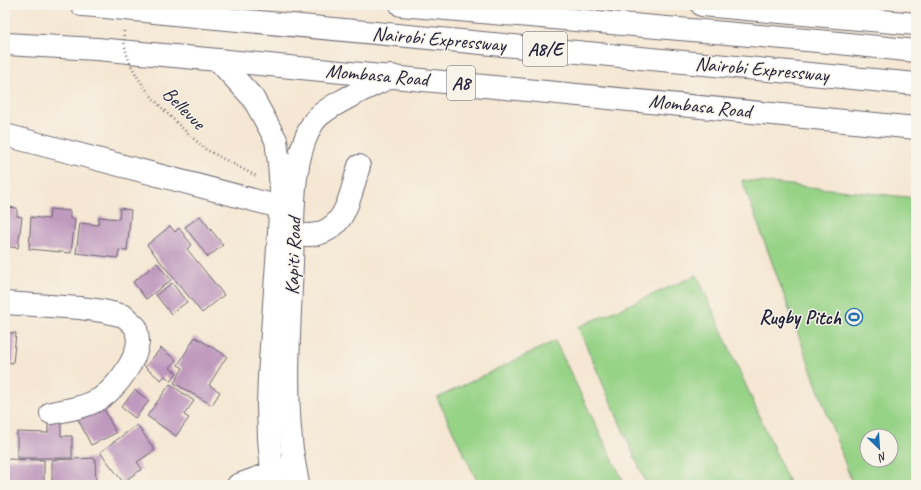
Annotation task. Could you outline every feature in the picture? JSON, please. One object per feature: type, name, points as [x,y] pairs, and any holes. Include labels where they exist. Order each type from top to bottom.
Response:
[{"type":"main road","name":"Nairobi Expressway","points":[[82,5],[916,84]]},
{"type":"main road","name":"Nairobi Expressway","points":[[401,5],[829,42],[916,51]]},
{"type":"main road","points":[[702,5],[916,24]]},
{"type":"main road","points":[[779,12],[916,11]]},
{"type":"main road","points":[[829,42],[916,42]]},
{"type":"main road","name":"Mombasa Road","points":[[5,44],[97,49],[392,76],[916,128]]},
{"type":"main road","points":[[218,60],[253,98],[276,140],[279,163],[280,198],[286,233],[268,398],[269,438],[274,479]]},
{"type":"main road","name":"Kapiti Road","points":[[297,475],[291,442],[289,412],[286,233],[298,159],[305,138],[313,122],[327,109],[392,76]]},
{"type":"main road","points":[[5,135],[280,198]]},
{"type":"main road","points":[[286,233],[318,233],[329,229],[338,222],[344,216],[359,166]]},
{"type":"main road","points":[[5,303],[103,311],[124,316],[136,327],[138,342],[132,360],[120,380],[101,398],[78,408],[51,413]]},
{"type":"main road","points":[[238,485],[297,475]]},
{"type":"path","name":"Bellevue","points":[[124,27],[123,42],[133,70],[147,91],[168,115],[205,149],[280,198]]},
{"type":"green space","name":"Rugby Pitch","points":[[742,180],[916,198],[916,485],[853,485]]},
{"type":"green space","points":[[697,275],[790,485],[647,485],[578,327]]},
{"type":"green space","points":[[555,341],[625,485],[479,485],[437,398]]},
{"type":"building","points":[[5,207],[17,208],[17,216],[22,217],[18,248],[5,246]]},
{"type":"building","points":[[120,208],[131,210],[127,251],[119,250],[118,258],[76,253],[80,223],[98,225],[99,217],[119,219]]},
{"type":"building","points":[[50,209],[70,211],[70,219],[75,219],[71,253],[29,249],[31,217],[49,219]]},
{"type":"building","points":[[200,216],[223,245],[208,257],[185,227]]},
{"type":"building","points":[[170,226],[175,232],[179,228],[192,245],[187,249],[224,295],[202,313],[147,245]]},
{"type":"building","points":[[157,263],[171,280],[146,299],[133,282]]},
{"type":"building","points":[[172,283],[187,302],[171,314],[156,295]]},
{"type":"building","points":[[5,318],[8,318],[7,333],[16,333],[13,363],[5,362]]},
{"type":"building","points":[[195,337],[227,356],[209,385],[220,392],[212,405],[174,383],[183,368],[178,365]]},
{"type":"building","points":[[161,348],[176,360],[170,368],[177,373],[171,381],[165,376],[161,380],[145,367]]},
{"type":"building","points":[[170,384],[194,401],[184,415],[189,418],[176,436],[147,416]]},
{"type":"building","points":[[135,390],[149,401],[135,418],[121,407]]},
{"type":"building","points":[[103,407],[116,433],[91,445],[78,419]]},
{"type":"building","points":[[48,420],[61,420],[61,436],[72,436],[72,458],[17,458],[17,432],[48,433]]},
{"type":"building","points":[[137,425],[155,450],[137,462],[142,469],[123,482],[100,452]]},
{"type":"building","points":[[95,458],[96,485],[52,485],[52,460]]},
{"type":"building","points":[[5,459],[44,460],[44,485],[5,485]]},
{"type":"place","name":"Rugby Pitch","points":[[854,317]]}]
